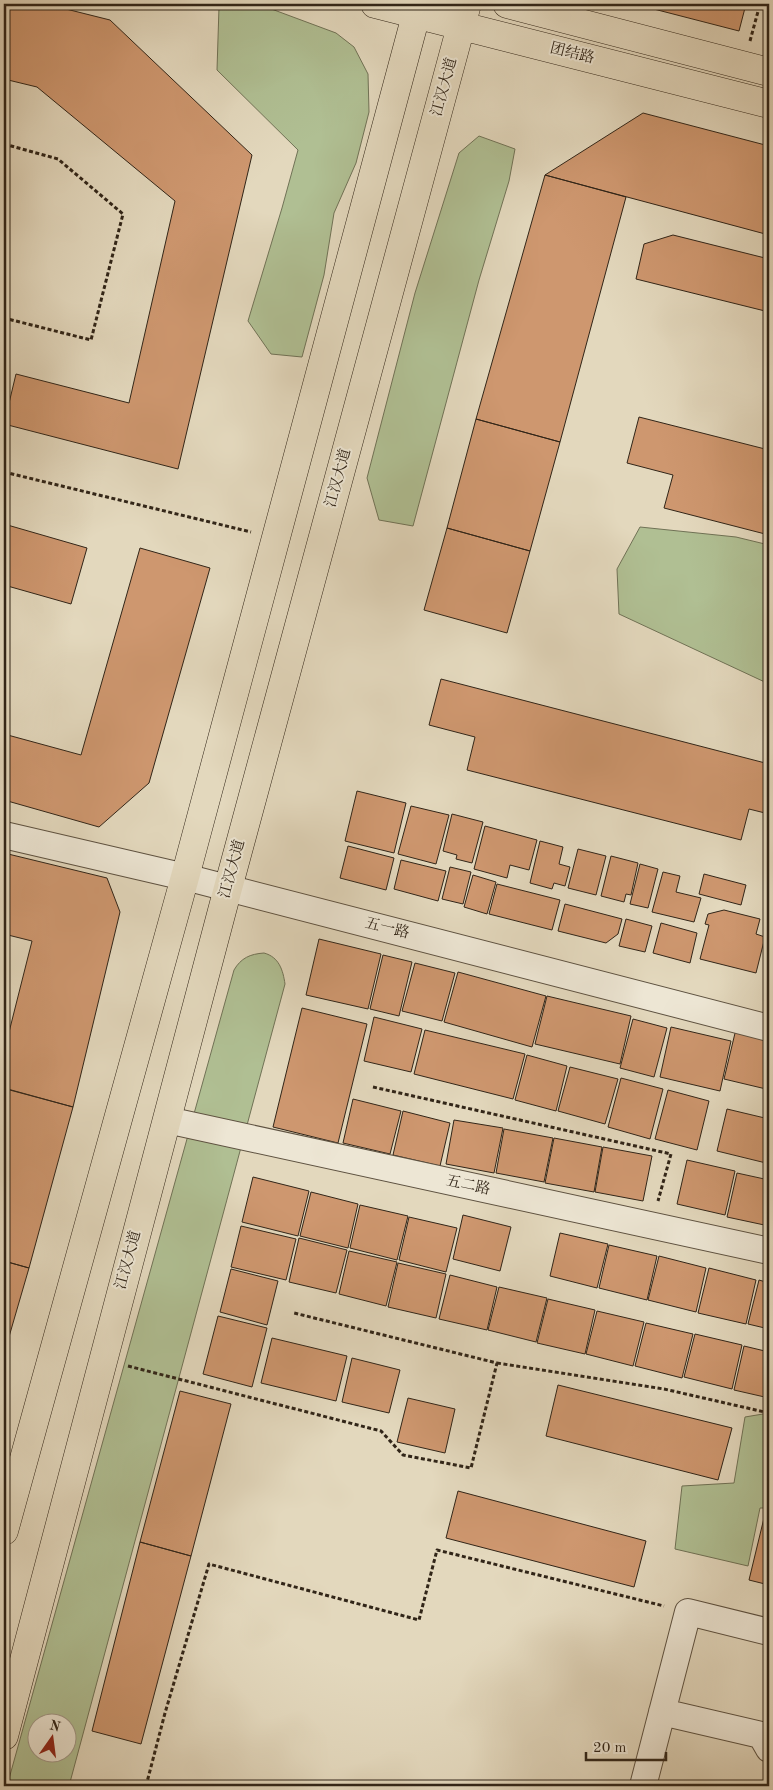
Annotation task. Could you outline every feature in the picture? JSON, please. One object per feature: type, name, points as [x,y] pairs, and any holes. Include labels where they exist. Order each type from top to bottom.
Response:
[{"type":"main road","name":"团结路","points":[[375,4],[464,15],[769,104]]},
{"type":"main road","points":[[507,4],[757,69]]},
{"type":"main road","points":[[4,1531],[185,877],[418,9]]},
{"type":"main road","name":"江汉大道","points":[[4,1736],[228,888],[464,15]]},
{"type":"street","name":"五一路","points":[[4,835],[185,877],[769,1028]]},
{"type":"street","name":"五二路","points":[[166,1120],[769,1251]]},
{"type":"street","points":[[644,1786],[688,1612],[769,1632]]},
{"type":"street","points":[[662,1712],[761,1735],[769,1749]]},
{"type":"path","points":[[757,69],[760,4]]},
{"type":"path","points":[[4,144],[58,159],[123,214],[91,340],[4,318]]},
{"type":"path","points":[[4,472],[275,538]]},
{"type":"path","points":[[373,1087],[671,1154],[652,1226]]},
{"type":"path","points":[[294,1313],[497,1364],[664,1389],[769,1413]]},
{"type":"path","points":[[103,1360],[381,1431],[404,1455],[471,1468],[497,1364]]},
{"type":"path","points":[[146,1786],[165,1713],[209,1564],[419,1620],[437,1550],[688,1612]]},
{"type":"green space","points":[[227,4],[258,4],[336,33],[354,47],[368,74],[369,112],[356,163],[334,213],[324,275],[302,357],[271,354],[248,321],[298,150],[217,70],[219,7]]},
{"type":"green space","points":[[479,136],[515,149],[509,181],[479,280],[413,526],[379,520],[367,478],[415,293],[459,153]]},
{"type":"green space","points":[[640,527],[736,537],[769,545],[769,684],[619,614],[617,569]]},
{"type":"green space","points":[[264,953],[277,961],[285,984],[78,1753],[78,1712],[28,1712],[28,1762],[75,1762],[69,1786],[7,1786],[234,970],[243,960],[250,956]]},
{"type":"green space","points":[[769,1413],[769,1508],[760,1508],[748,1566],[675,1549],[682,1486],[734,1483],[745,1417]]},
{"type":"building","points":[[4,4],[46,4],[110,20],[252,155],[178,469],[4,424],[16,374],[129,403],[175,201],[37,87],[4,79]]},
{"type":"building","points":[[647,4],[746,4],[739,31],[646,7]]},
{"type":"building","points":[[643,113],[769,146],[769,235],[545,175]]},
{"type":"building","points":[[545,175],[626,197],[560,442],[476,419]]},
{"type":"building","points":[[673,235],[769,259],[769,312],[636,279],[644,244]]},
{"type":"building","points":[[639,417],[769,450],[769,535],[664,508],[673,475],[627,463]]},
{"type":"building","points":[[476,419],[560,442],[530,551],[447,528]]},
{"type":"building","points":[[4,524],[87,548],[71,604],[4,585]]},
{"type":"building","points":[[447,528],[530,551],[507,633],[424,610]]},
{"type":"building","points":[[140,548],[210,568],[149,783],[99,827],[4,800],[4,734],[81,755]]},
{"type":"building","points":[[441,679],[769,764],[769,814],[749,809],[741,840],[467,770],[475,737],[429,725]]},
{"type":"building","points":[[357,791],[406,803],[394,853],[345,841]]},
{"type":"building","points":[[411,806],[449,815],[436,864],[398,854]]},
{"type":"building","points":[[452,814],[483,822],[472,863],[456,859],[457,855],[443,851]]},
{"type":"building","points":[[485,826],[537,840],[529,870],[510,865],[507,878],[474,869]]},
{"type":"building","points":[[540,841],[563,847],[559,864],[570,867],[565,886],[554,883],[552,889],[530,883]]},
{"type":"building","points":[[348,846],[394,858],[386,890],[340,878]]},
{"type":"building","points":[[578,849],[606,856],[596,895],[568,888]]},
{"type":"building","points":[[4,853],[107,878],[120,912],[73,1107],[4,1088],[4,1052],[32,941],[4,934]]},
{"type":"building","points":[[611,856],[638,863],[631,895],[626,894],[624,902],[601,896]]},
{"type":"building","points":[[401,860],[446,871],[438,901],[394,889]]},
{"type":"building","points":[[640,864],[658,869],[648,908],[630,904]]},
{"type":"building","points":[[450,867],[471,872],[463,904],[442,899]]},
{"type":"building","points":[[663,872],[680,876],[676,892],[701,898],[694,922],[652,912]]},
{"type":"building","points":[[704,874],[746,885],[741,905],[699,894]]},
{"type":"building","points":[[473,875],[496,882],[487,914],[464,907]]},
{"type":"building","points":[[497,884],[560,900],[552,930],[489,914]]},
{"type":"building","points":[[565,904],[622,919],[618,934],[606,943],[558,931]]},
{"type":"building","points":[[724,910],[760,919],[756,934],[765,937],[756,973],[700,959],[709,925],[705,924],[708,914]]},
{"type":"building","points":[[626,919],[652,926],[645,952],[619,946]]},
{"type":"building","points":[[661,923],[697,933],[690,963],[653,953]]},
{"type":"building","points":[[319,939],[381,954],[368,1009],[306,995]]},
{"type":"building","points":[[383,955],[412,962],[399,1016],[370,1009]]},
{"type":"building","points":[[415,963],[455,973],[442,1021],[402,1011]]},
{"type":"building","points":[[458,972],[546,996],[532,1047],[444,1022]]},
{"type":"building","points":[[547,996],[631,1016],[620,1064],[535,1044]]},
{"type":"building","points":[[302,1008],[367,1024],[338,1143],[273,1127]]},
{"type":"building","points":[[374,1017],[422,1029],[411,1072],[364,1061]]},
{"type":"building","points":[[633,1019],[667,1028],[654,1077],[620,1068]]},
{"type":"building","points":[[671,1027],[731,1041],[720,1091],[660,1077]]},
{"type":"building","points":[[736,1029],[769,1038],[769,1076],[766,1089],[724,1079]]},
{"type":"building","points":[[425,1030],[525,1054],[513,1099],[414,1074]]},
{"type":"building","points":[[527,1055],[567,1066],[556,1111],[515,1100]]},
{"type":"building","points":[[570,1067],[618,1079],[605,1124],[558,1111]]},
{"type":"building","points":[[621,1078],[663,1089],[650,1139],[608,1127]]},
{"type":"building","points":[[6,1089],[73,1107],[29,1268],[4,1261],[4,1098]]},
{"type":"building","points":[[668,1090],[709,1101],[697,1150],[655,1139]]},
{"type":"building","points":[[353,1099],[401,1111],[390,1154],[343,1143]]},
{"type":"building","points":[[727,1109],[769,1119],[769,1152],[766,1163],[717,1151]]},
{"type":"building","points":[[403,1111],[450,1123],[440,1166],[393,1155]]},
{"type":"building","points":[[454,1120],[503,1128],[494,1173],[446,1164]]},
{"type":"building","points":[[504,1129],[553,1138],[544,1182],[496,1173]]},
{"type":"building","points":[[554,1138],[602,1147],[594,1192],[545,1183]]},
{"type":"building","points":[[603,1147],[652,1156],[643,1201],[595,1192]]},
{"type":"building","points":[[687,1160],[735,1171],[725,1215],[677,1204]]},
{"type":"building","points":[[737,1173],[769,1180],[769,1226],[727,1217]]},
{"type":"building","points":[[253,1177],[309,1191],[298,1236],[242,1222]]},
{"type":"building","points":[[311,1192],[358,1204],[348,1248],[300,1236]]},
{"type":"building","points":[[360,1205],[408,1216],[397,1260],[350,1248]]},
{"type":"building","points":[[463,1215],[511,1227],[500,1271],[453,1259]]},
{"type":"building","points":[[409,1217],[457,1228],[446,1272],[399,1260]]},
{"type":"building","points":[[241,1226],[296,1239],[286,1280],[231,1267]]},
{"type":"building","points":[[560,1233],[608,1244],[597,1288],[550,1276]]},
{"type":"building","points":[[299,1238],[347,1250],[336,1293],[289,1282]]},
{"type":"building","points":[[609,1245],[657,1256],[647,1300],[599,1288]]},
{"type":"building","points":[[349,1251],[397,1262],[386,1306],[339,1294]]},
{"type":"building","points":[[659,1256],[706,1268],[696,1312],[648,1300]]},
{"type":"building","points":[[4,1261],[29,1268],[4,1354]]},
{"type":"building","points":[[398,1263],[446,1274],[436,1318],[388,1307]]},
{"type":"building","points":[[709,1268],[756,1280],[746,1324],[698,1313]]},
{"type":"building","points":[[231,1269],[278,1281],[267,1325],[220,1312]]},
{"type":"building","points":[[450,1275],[497,1287],[487,1330],[439,1319]]},
{"type":"building","points":[[759,1280],[769,1283],[769,1329],[748,1324]]},
{"type":"building","points":[[499,1287],[547,1298],[536,1342],[488,1330]]},
{"type":"building","points":[[548,1299],[595,1310],[585,1354],[537,1343]]},
{"type":"building","points":[[597,1311],[644,1322],[633,1366],[586,1354]]},
{"type":"building","points":[[218,1316],[267,1328],[252,1387],[203,1374]]},
{"type":"building","points":[[646,1323],[693,1334],[682,1378],[635,1366]]},
{"type":"building","points":[[695,1334],[742,1345],[732,1389],[684,1377]]},
{"type":"building","points":[[272,1338],[347,1356],[336,1401],[261,1383]]},
{"type":"building","points":[[744,1346],[769,1352],[769,1398],[734,1390]]},
{"type":"building","points":[[352,1358],[400,1370],[389,1413],[342,1402]]},
{"type":"building","points":[[558,1385],[732,1428],[718,1480],[546,1436]]},
{"type":"building","points":[[180,1391],[231,1404],[191,1556],[140,1542]]},
{"type":"building","points":[[408,1398],[455,1409],[445,1453],[397,1442]]},
{"type":"building","points":[[458,1491],[646,1541],[634,1587],[446,1538]]},
{"type":"building","points":[[764,1518],[769,1519],[769,1585],[749,1580]]},
{"type":"building","points":[[140,1542],[191,1556],[141,1744],[92,1731]]}]
